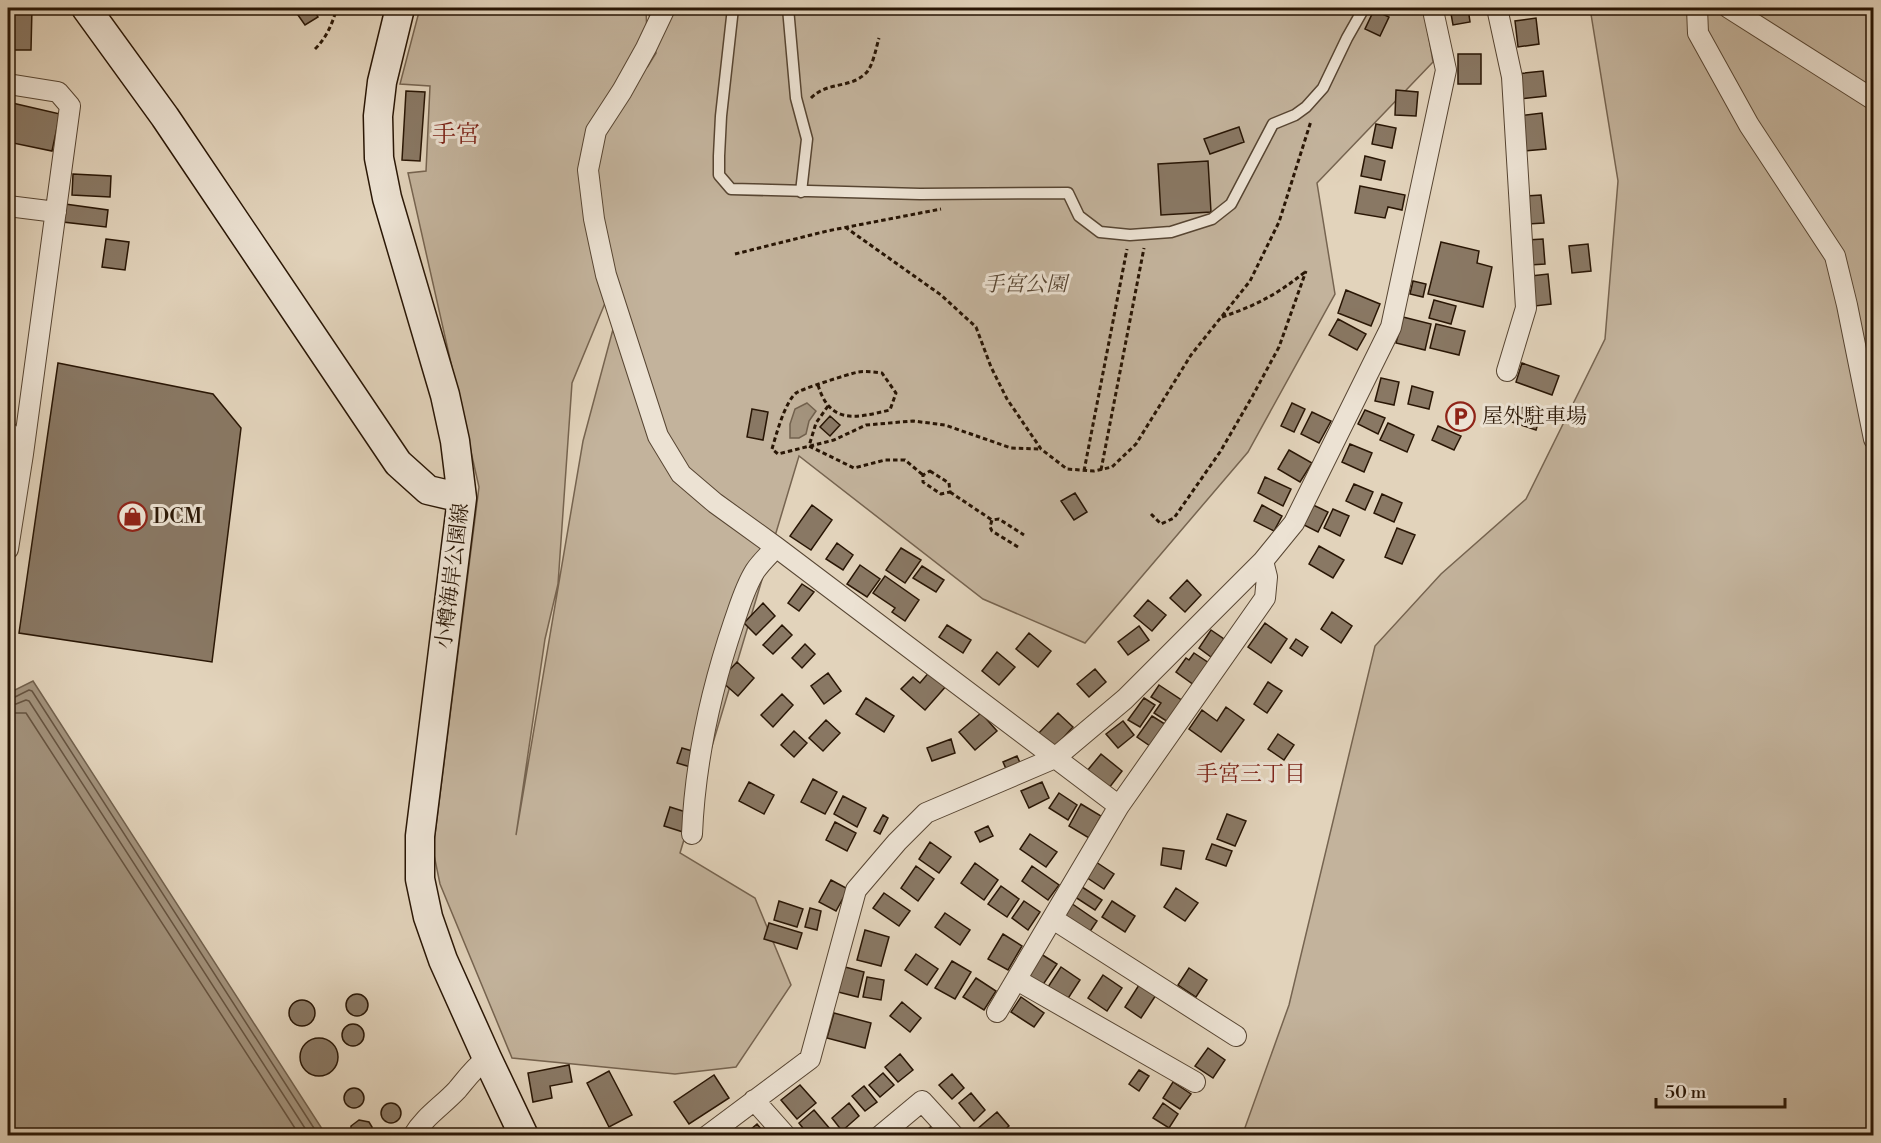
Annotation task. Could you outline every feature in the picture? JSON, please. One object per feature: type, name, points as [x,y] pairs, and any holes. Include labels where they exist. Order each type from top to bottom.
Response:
[{"type":"main road","points":[[86,8],[171,127],[398,463],[428,490],[462,498]]},
{"type":"main road","name":"小樽海岸公園線","points":[[400,8],[382,82],[378,116],[379,158],[387,198],[445,395],[455,441],[462,498],[420,836],[420,879],[428,917],[443,960],[524,1136]]},
{"type":"street","points":[[665,8],[641,57],[596,130],[588,170],[606,275],[658,436],[681,474],[715,503],[1119,806]]},
{"type":"street","points":[[707,1136],[810,1059],[856,890],[897,842],[926,813],[1055,758],[1125,699],[1263,561],[1294,524],[1391,327],[1446,70],[1434,15],[1435,8]]},
{"type":"street","points":[[1497,8],[1512,77],[1526,308],[1507,371]]},
{"type":"street","points":[[1697,8],[1698,33],[1726,84],[1766,153],[1834,256],[1847,305],[1874,439]]},
{"type":"street","points":[[1729,8],[1874,100]]},
{"type":"street","points":[[8,84],[58,92],[70,106],[8,549]]},
{"type":"street","points":[[8,206],[56,212]]},
{"type":"street","points":[[8,432],[22,454]]},
{"type":"street","points":[[692,834],[694,795],[708,717],[728,642],[746,588],[756,570],[776,547]]},
{"type":"street","points":[[998,1012],[1119,806],[1265,598],[1267,578],[1263,561]]},
{"type":"street","points":[[1053,919],[1236,1036]]},
{"type":"street","points":[[1017,980],[1195,1082]]},
{"type":"street","points":[[413,1136],[418,1126],[456,1090],[473,1068],[487,1058]]},
{"type":"street","points":[[754,1100],[786,1136]]},
{"type":"street","points":[[880,1136],[922,1101],[954,1136]]},
{"type":"lane","points":[[733,8],[720,116],[719,175],[731,189],[920,194],[1068,193],[1079,216],[1100,232],[1130,235],[1172,232],[1212,219],[1231,204],[1273,124],[1306,108],[1323,88],[1364,8]]},
{"type":"lane","points":[[788,8],[796,98],[807,139],[801,192]]},
{"type":"path","points":[[315,49],[324,40],[337,8]]},
{"type":"path","points":[[800,109],[815,94],[831,86],[854,82],[867,72],[879,38]]},
{"type":"path","points":[[845,227],[941,295],[976,327],[991,367],[1007,399],[1041,449],[1067,469],[1101,470],[1112,467],[1136,444],[1191,355],[1250,281],[1279,222],[1311,120]]},
{"type":"path","points":[[735,254],[845,227],[948,207]]},
{"type":"path","points":[[1101,470],[1147,234]]},
{"type":"path","points":[[1084,471],[1130,235]]},
{"type":"path","points":[[1151,514],[1161,524],[1174,518],[1220,452],[1279,347],[1306,271],[1282,291],[1250,308],[1222,317]]},
{"type":"path","points":[[818,385],[823,401],[833,412],[850,416],[864,416],[890,410],[896,393],[882,373],[860,372],[818,385],[796,393],[780,420],[772,449],[778,454],[834,440],[866,424],[913,421],[945,425],[1011,448],[1041,449]]},
{"type":"path","points":[[809,446],[816,423],[828,406]]},
{"type":"path","points":[[864,416],[866,424]]},
{"type":"path","points":[[809,446],[854,468],[885,460],[905,460],[923,475]]},
{"type":"path","points":[[923,475],[930,471],[949,483],[950,492]]},
{"type":"path","points":[[923,475],[923,482],[941,494],[950,492],[992,520],[999,519],[1024,535]]},
{"type":"path","points":[[992,520],[990,527],[992,531],[1018,547]]},
{"type":"green space","name":"手宮公園","points":[[420,8],[646,8],[648,66],[656,53],[648,8],[1424,8],[1433,62],[1317,183],[1335,294],[1248,452],[1085,643],[983,599],[799,456],[680,853],[755,898],[791,985],[736,1067],[675,1074],[512,1058],[440,884],[433,850],[479,487],[408,173],[426,171],[430,86],[400,84]],"holes":[[[615,279],[619,307],[583,441],[516,835],[545,639],[558,584],[572,383]]]},
{"type":"green space","points":[[1590,8],[1873,8],[1873,1135],[1242,1136],[1289,1005],[1375,646],[1441,574],[1526,499],[1605,339],[1618,181]]},
{"type":"water","points":[[807,403],[816,411],[809,421],[806,434],[799,438],[790,438],[790,424],[795,409]]},
{"type":"water","points":[[33,681],[326,1135],[8,1135],[8,690],[13,691]]},
{"type":"building","points":[[8,8],[32,8],[31,50],[8,50]]},
{"type":"building","points":[[293,8],[312,8],[318,17],[305,25]]},
{"type":"building","points":[[1450,8],[1468,8],[1470,22],[1453,25]]},
{"type":"building","points":[[1374,10],[1389,17],[1380,36],[1365,29]]},
{"type":"building","points":[[1536,18],[1539,44],[1518,47],[1515,21]]},
{"type":"building","points":[[1458,54],[1481,54],[1481,84],[1458,84]]},
{"type":"building","points":[[1543,71],[1546,96],[1519,99],[1516,74]]},
{"type":"building","points":[[1396,90],[1418,92],[1416,116],[1395,115]]},
{"type":"building","points":[[406,91],[425,92],[420,161],[402,160]]},
{"type":"building","points":[[8,102],[60,114],[52,151],[8,142]]},
{"type":"building","points":[[1542,113],[1546,149],[1523,151],[1519,116]]},
{"type":"building","points":[[1376,124],[1396,128],[1392,148],[1372,144]]},
{"type":"building","points":[[1239,127],[1244,142],[1210,154],[1204,139]]},
{"type":"building","points":[[1365,156],[1385,161],[1381,180],[1361,176]]},
{"type":"building","points":[[1208,161],[1211,212],[1161,215],[1158,164]]},
{"type":"building","points":[[73,174],[111,176],[110,197],[72,195]]},
{"type":"building","points":[[1360,186],[1405,195],[1402,210],[1388,207],[1385,218],[1355,213]]},
{"type":"building","points":[[1541,195],[1544,223],[1528,224],[1526,196]]},
{"type":"building","points":[[65,204],[108,210],[106,227],[63,222]]},
{"type":"building","points":[[106,239],[129,242],[125,270],[102,267]]},
{"type":"building","points":[[1543,239],[1545,264],[1530,265],[1527,240]]},
{"type":"building","points":[[1441,242],[1479,251],[1477,263],[1492,267],[1483,307],[1428,294]]},
{"type":"building","points":[[1588,244],[1591,271],[1572,273],[1569,246]]},
{"type":"building","points":[[1548,274],[1551,304],[1535,306],[1531,276]]},
{"type":"building","points":[[1413,281],[1426,284],[1423,297],[1410,294]]},
{"type":"building","points":[[1346,290],[1380,304],[1371,326],[1338,313]]},
{"type":"building","points":[[1434,300],[1456,306],[1451,324],[1429,318]]},
{"type":"building","points":[[1403,317],[1431,324],[1425,350],[1396,343]]},
{"type":"building","points":[[1338,319],[1366,334],[1357,350],[1329,335]]},
{"type":"building","points":[[1436,324],[1465,331],[1459,355],[1430,348]]},
{"type":"building","points":[[58,363],[213,394],[241,428],[212,662],[19,633]]},
{"type":"building","points":[[1522,363],[1559,376],[1552,395],[1516,382]]},
{"type":"building","points":[[1381,378],[1399,382],[1394,405],[1375,401]]},
{"type":"building","points":[[1412,386],[1433,392],[1429,409],[1408,404]]},
{"type":"building","points":[[1292,403],[1305,409],[1294,432],[1281,426]]},
{"type":"building","points":[[1515,405],[1541,414],[1536,430],[1509,421]]},
{"type":"building","points":[[752,409],[768,412],[763,440],[747,437]]},
{"type":"building","points":[[1365,410],[1385,418],[1378,434],[1358,424]]},
{"type":"building","points":[[1312,412],[1331,421],[1319,443],[1301,434]]},
{"type":"building","points":[[830,416],[840,425],[830,436],[820,427]]},
{"type":"building","points":[[1388,423],[1414,435],[1407,452],[1380,440]]},
{"type":"building","points":[[1438,426],[1461,436],[1454,450],[1432,440]]},
{"type":"building","points":[[1350,444],[1372,453],[1364,472],[1342,462]]},
{"type":"building","points":[[1289,450],[1312,463],[1300,482],[1278,469]]},
{"type":"building","points":[[1265,477],[1291,489],[1283,506],[1258,493]]},
{"type":"building","points":[[1354,484],[1373,492],[1365,510],[1346,501]]},
{"type":"building","points":[[1075,493],[1087,512],[1074,520],[1061,501]]},
{"type":"building","points":[[1382,494],[1402,503],[1394,522],[1374,513]]},
{"type":"building","points":[[1311,504],[1328,512],[1318,532],[1302,524]]},
{"type":"building","points":[[812,505],[832,520],[811,550],[790,536]]},
{"type":"building","points":[[1262,505],[1282,516],[1274,531],[1254,521]]},
{"type":"building","points":[[1333,509],[1349,516],[1340,536],[1324,528]]},
{"type":"building","points":[[1397,528],[1415,535],[1402,564],[1385,557]]},
{"type":"building","points":[[837,543],[853,555],[843,570],[826,559]]},
{"type":"building","points":[[1319,546],[1344,560],[1333,578],[1309,564]]},
{"type":"building","points":[[901,548],[921,560],[905,583],[886,570]]},
{"type":"building","points":[[860,565],[880,579],[867,597],[847,584]]},
{"type":"building","points":[[922,566],[944,580],[936,592],[913,578]]},
{"type":"building","points":[[885,576],[919,600],[905,621],[892,612],[895,608],[873,593]]},
{"type":"building","points":[[1187,580],[1201,595],[1185,612],[1170,598]]},
{"type":"building","points":[[802,584],[814,592],[799,611],[788,603]]},
{"type":"building","points":[[1148,600],[1166,615],[1152,631],[1134,616]]},
{"type":"building","points":[[763,603],[775,616],[756,635],[744,623]]},
{"type":"building","points":[[1332,612],[1352,626],[1341,643],[1321,629]]},
{"type":"building","points":[[1265,623],[1287,639],[1271,663],[1248,647]]},
{"type":"building","points":[[782,625],[792,635],[773,654],[763,645]]},
{"type":"building","points":[[947,625],[971,640],[963,653],[939,637]]},
{"type":"building","points":[[1139,626],[1149,640],[1128,655],[1118,642]]},
{"type":"building","points":[[1211,630],[1224,639],[1211,657],[1199,648]]},
{"type":"building","points":[[1029,633],[1051,651],[1038,667],[1016,649]]},
{"type":"building","points":[[1296,639],[1308,647],[1302,656],[1290,648]]},
{"type":"building","points":[[805,644],[815,654],[802,668],[792,658]]},
{"type":"building","points":[[997,652],[1015,667],[999,685],[982,671]]},
{"type":"building","points":[[1194,653],[1209,663],[1194,685],[1176,672],[1186,658],[1189,660]]},
{"type":"building","points":[[737,662],[754,678],[738,696],[720,680]]},
{"type":"building","points":[[1095,669],[1106,682],[1089,697],[1077,684]]},
{"type":"building","points":[[931,670],[947,685],[925,710],[901,689],[913,677],[920,683]]},
{"type":"building","points":[[828,673],[841,691],[824,704],[811,686]]},
{"type":"building","points":[[1268,682],[1282,691],[1267,713],[1254,704]]},
{"type":"building","points":[[1159,685],[1183,701],[1168,722],[1154,713],[1161,703],[1151,697]]},
{"type":"building","points":[[782,694],[793,705],[773,727],[761,715]]},
{"type":"building","points":[[866,698],[894,716],[884,732],[856,714]]},
{"type":"building","points":[[1144,698],[1155,705],[1140,727],[1128,720]]},
{"type":"building","points":[[1226,707],[1244,720],[1221,752],[1189,729],[1202,710],[1217,721]]},
{"type":"building","points":[[981,713],[997,731],[975,750],[959,732]]},
{"type":"building","points":[[1058,713],[1073,727],[1052,750],[1037,735]]},
{"type":"building","points":[[1152,716],[1168,726],[1153,748],[1137,737]]},
{"type":"building","points":[[826,720],[840,733],[823,751],[809,738]]},
{"type":"building","points":[[1123,721],[1134,735],[1118,748],[1106,734]]},
{"type":"building","points":[[794,731],[807,743],[794,757],[781,745]]},
{"type":"building","points":[[1278,734],[1294,745],[1284,760],[1268,749]]},
{"type":"building","points":[[951,739],[955,753],[932,761],[927,748]]},
{"type":"building","points":[[682,748],[699,753],[694,768],[677,763]]},
{"type":"building","points":[[1101,754],[1122,771],[1109,788],[1087,771]]},
{"type":"building","points":[[1017,756],[1021,765],[1007,771],[1003,762]]},
{"type":"building","points":[[813,779],[837,792],[825,814],[801,802]]},
{"type":"building","points":[[749,782],[774,795],[764,814],[739,801]]},
{"type":"building","points":[[1042,782],[1049,798],[1029,808],[1021,791]]},
{"type":"building","points":[[1059,793],[1077,805],[1068,820],[1049,808]]},
{"type":"building","points":[[843,796],[866,808],[857,827],[834,814]]},
{"type":"building","points":[[1081,804],[1101,816],[1089,838],[1069,826]]},
{"type":"building","points":[[670,807],[689,813],[683,832],[664,826]]},
{"type":"building","points":[[1227,814],[1246,821],[1235,846],[1217,839]]},
{"type":"building","points":[[883,815],[888,818],[880,834],[874,831]]},
{"type":"building","points":[[835,822],[856,833],[847,851],[826,840]]},
{"type":"building","points":[[988,826],[993,836],[980,842],[975,832]]},
{"type":"building","points":[[1030,834],[1057,852],[1046,867],[1020,849]]},
{"type":"building","points":[[930,842],[951,857],[939,873],[919,859]]},
{"type":"building","points":[[1212,844],[1232,851],[1226,866],[1206,859]]},
{"type":"building","points":[[1163,848],[1184,851],[1181,869],[1161,865]]},
{"type":"building","points":[[1096,862],[1114,874],[1104,889],[1086,877]]},
{"type":"building","points":[[975,863],[998,880],[984,900],[961,883]]},
{"type":"building","points":[[916,866],[934,879],[918,901],[901,888]]},
{"type":"building","points":[[1032,866],[1059,885],[1048,900],[1022,881]]},
{"type":"building","points":[[831,880],[848,889],[836,911],[819,902]]},
{"type":"building","points":[[1079,885],[1102,900],[1095,910],[1072,895]]},
{"type":"building","points":[[1001,886],[1019,899],[1007,917],[988,904]]},
{"type":"building","points":[[1176,888],[1198,903],[1185,921],[1164,907]]},
{"type":"building","points":[[884,893],[910,911],[899,926],[873,908]]},
{"type":"building","points":[[779,901],[803,909],[797,927],[774,920]]},
{"type":"building","points":[[1024,901],[1040,912],[1028,930],[1012,918]]},
{"type":"building","points":[[1112,901],[1135,916],[1125,932],[1102,917]]},
{"type":"building","points":[[1071,903],[1097,921],[1087,936],[1061,919]]},
{"type":"building","points":[[810,908],[821,911],[817,930],[805,927]]},
{"type":"building","points":[[945,913],[970,930],[960,945],[935,927]]},
{"type":"building","points":[[769,923],[802,933],[797,949],[764,939]]},
{"type":"building","points":[[865,930],[889,937],[881,966],[857,960]]},
{"type":"building","points":[[1003,934],[1022,946],[1008,970],[988,959]]},
{"type":"building","points":[[916,954],[938,969],[927,985],[905,970]]},
{"type":"building","points":[[1041,954],[1057,964],[1040,989],[1024,978]]},
{"type":"building","points":[[952,961],[971,972],[955,999],[935,988]]},
{"type":"building","points":[[845,967],[864,972],[858,997],[838,992]]},
{"type":"building","points":[[1061,967],[1080,980],[1067,1000],[1048,987]]},
{"type":"building","points":[[1189,968],[1207,980],[1196,997],[1178,985]]},
{"type":"building","points":[[1103,975],[1122,988],[1107,1011],[1088,998]]},
{"type":"building","points":[[867,977],[884,980],[881,1000],[863,997]]},
{"type":"building","points":[[976,978],[996,991],[984,1010],[963,997]]},
{"type":"building","points":[[1139,985],[1156,995],[1141,1018],[1125,1007]]},
{"type":"building","points":[[357,994],[365,997],[368,1005],[365,1013],[357,1016],[349,1013],[346,1005],[349,997]]},
{"type":"building","points":[[1021,997],[1044,1013],[1034,1027],[1011,1012]]},
{"type":"building","points":[[302,1000],[311,1004],[315,1013],[311,1022],[302,1026],[293,1022],[289,1013],[293,1004]]},
{"type":"building","points":[[902,1002],[921,1018],[910,1032],[890,1016]]},
{"type":"building","points":[[834,1013],[871,1023],[865,1048],[827,1038]]},
{"type":"building","points":[[353,1024],[361,1027],[364,1035],[361,1043],[353,1046],[345,1043],[342,1035],[345,1027]]},
{"type":"building","points":[[319,1038],[332,1044],[338,1057],[332,1070],[319,1076],[306,1070],[300,1057],[306,1044]]},
{"type":"building","points":[[1208,1048],[1225,1060],[1213,1078],[1195,1066]]},
{"type":"building","points":[[900,1054],[913,1070],[898,1082],[885,1067]]},
{"type":"building","points":[[569,1065],[572,1082],[550,1086],[552,1098],[533,1102],[528,1073]]},
{"type":"building","points":[[1139,1070],[1149,1076],[1139,1091],[1129,1084]]},
{"type":"building","points":[[609,1071],[632,1115],[609,1127],[587,1083]]},
{"type":"building","points":[[883,1073],[894,1085],[880,1097],[869,1085]]},
{"type":"building","points":[[952,1074],[964,1088],[952,1099],[939,1085]]},
{"type":"building","points":[[714,1075],[729,1098],[689,1124],[674,1102]]},
{"type":"building","points":[[1173,1082],[1191,1094],[1180,1109],[1163,1098]]},
{"type":"building","points":[[800,1085],[816,1103],[797,1119],[781,1100]]},
{"type":"building","points":[[864,1086],[877,1102],[865,1111],[852,1096]]},
{"type":"building","points":[[350,1088],[358,1088],[364,1094],[364,1102],[358,1108],[350,1108],[344,1102],[344,1094]]},
{"type":"building","points":[[971,1093],[985,1110],[974,1121],[959,1103]]},
{"type":"building","points":[[391,1103],[398,1106],[401,1113],[398,1120],[391,1123],[384,1120],[381,1113],[384,1106]]},
{"type":"building","points":[[849,1103],[859,1116],[842,1131],[832,1118]]},
{"type":"building","points":[[1163,1103],[1178,1114],[1169,1128],[1153,1118]]},
{"type":"building","points":[[814,1110],[830,1129],[822,1136],[809,1136],[799,1123]]},
{"type":"building","points":[[997,1112],[1009,1126],[998,1136],[978,1136],[975,1131]]},
{"type":"building","points":[[359,1120],[369,1122],[372,1127],[372,1136],[351,1136],[351,1126]]},
{"type":"building","points":[[757,1124],[767,1136],[743,1136]]},
{"type":"building","points":[[933,1125],[942,1136],[925,1136],[923,1133]]},
{"type":"place","name":"屋外駐車場","points":[[1461,416]]},
{"type":"place","name":"DCM","points":[[132,516]]},
{"type":"district","name":"手宮","points":[[456,134]]},
{"type":"district","name":"手宮三丁目","points":[[1251,773]]}]
